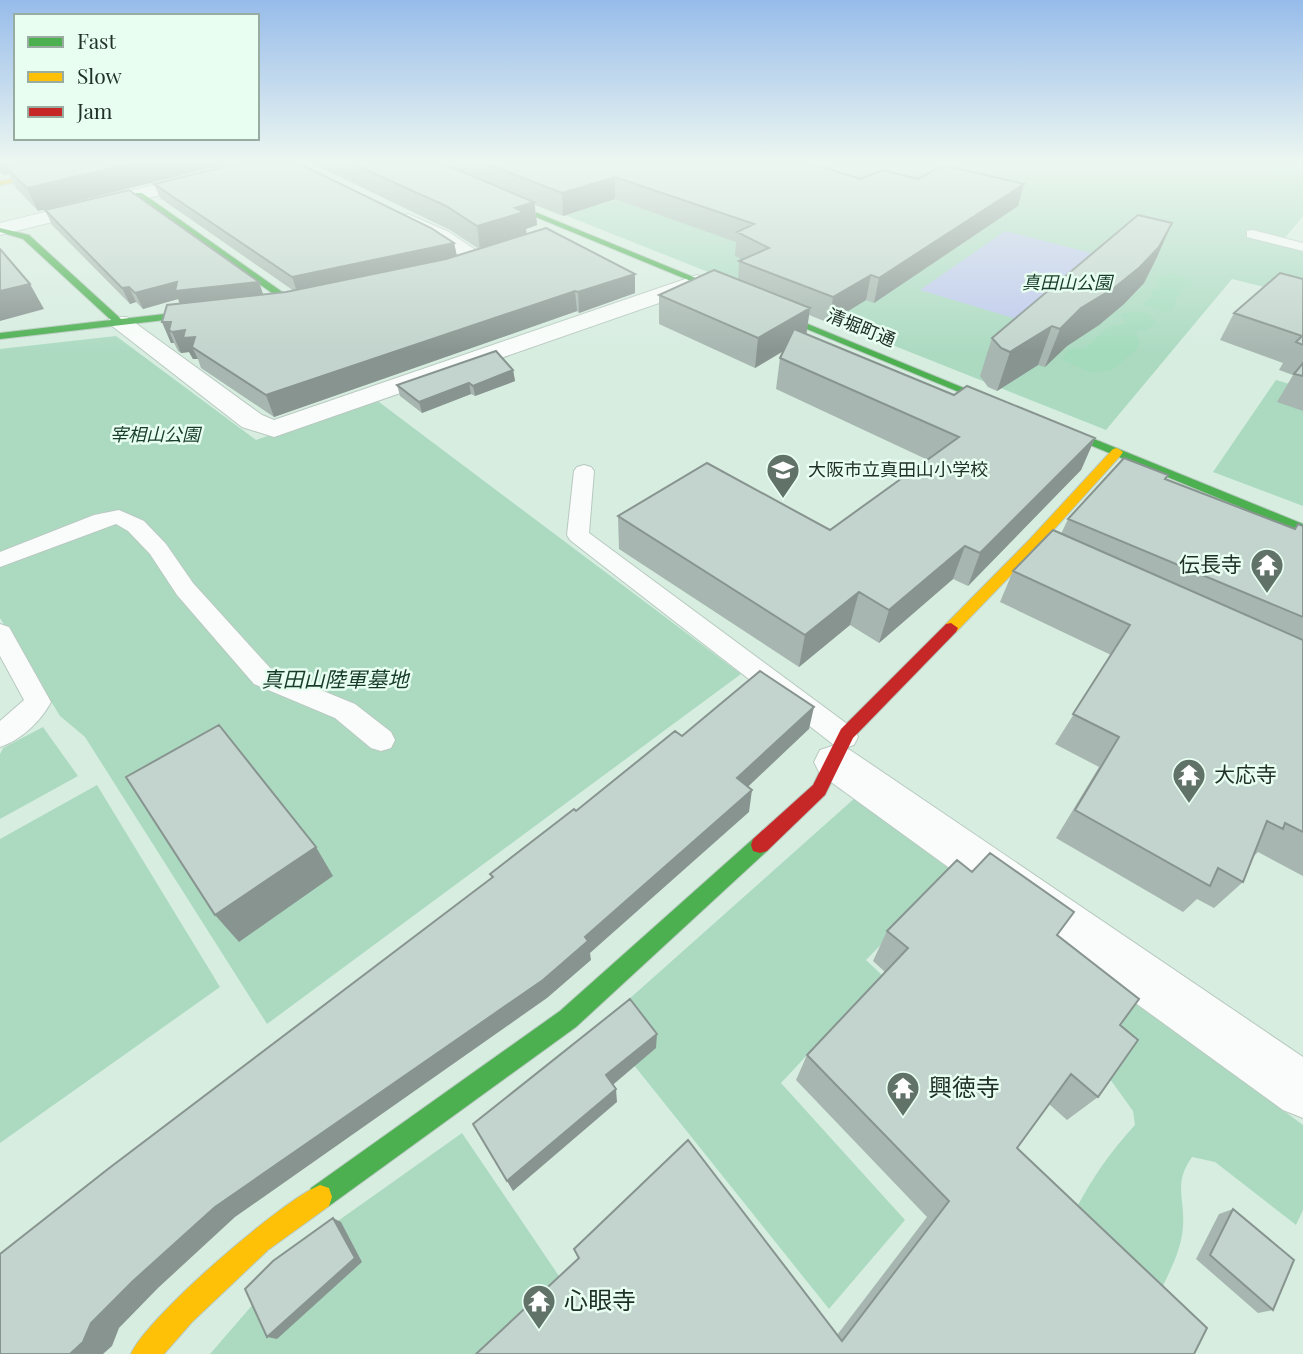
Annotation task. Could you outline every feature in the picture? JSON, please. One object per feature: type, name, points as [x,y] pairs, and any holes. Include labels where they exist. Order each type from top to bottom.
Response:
[{"type":"street","points":[[0,230],[19,225]]},
{"type":"street","points":[[184,225],[299,302],[266,306]]},
{"type":"street","points":[[419,225],[486,258]]},
{"type":"street","name":"清堀町通","points":[[558,225],[1028,416]]},
{"type":"street","points":[[0,230],[26,237],[119,322],[252,421],[274,429],[696,282]]},
{"type":"street","points":[[546,239],[572,231]]},
{"type":"street","points":[[0,244],[26,237]]},
{"type":"street","points":[[454,267],[486,258]]},
{"type":"street","points":[[0,336],[227,310]]},
{"type":"street","points":[[1079,437],[1303,529]]},
{"type":"street","points":[[145,1354],[183,1313],[259,1241],[568,1019],[597,995],[819,790],[840,750],[1046,549],[1117,452]]},
{"type":"street","points":[[840,750],[1303,1090]]},
{"type":"lane","points":[[1252,234],[1303,247]]},
{"type":"lane","points":[[584,471],[578,535],[840,750]]},
{"type":"lane","points":[[0,561],[126,510],[136,527],[158,549],[176,578],[264,677],[345,711],[381,740]]},
{"type":"lane","points":[[0,633],[38,702],[23,719],[0,736]]},
{"type":"green space","name":"真田山公園","points":[[590,225],[1295,225],[1284,239],[1264,241],[1303,251],[1303,286],[1296,295],[1232,279],[1106,430]]},
{"type":"green space","points":[[1173,273],[1191,281],[1192,287],[1179,295],[1174,309],[1164,312],[1144,305],[1146,300],[1153,297],[1150,292],[1160,285],[1155,277]]},
{"type":"green space","points":[[1138,311],[1149,314],[1157,323],[1147,330],[1136,331],[1140,343],[1137,350],[1110,371],[1090,372],[1062,360],[1068,349],[1085,348],[1108,327],[1126,323],[1120,314]]},
{"type":"green space","name":"真田山陸軍墓地","points":[[116,336],[256,440],[375,399],[741,674],[267,1024],[85,737],[60,716],[0,618],[0,349]]},
{"type":"green space","points":[[1276,380],[1303,388],[1303,506],[1213,472]]},
{"type":"green space","points":[[43,727],[78,776],[0,819],[0,754],[3,748]]},
{"type":"green space","points":[[97,785],[220,987],[0,1143],[0,839]]},
{"type":"green space","points":[[856,797],[953,870],[866,960],[882,975],[781,1083],[905,1220],[829,1309],[601,1024]]},
{"type":"green space","points":[[1057,944],[1303,1125],[1303,1210],[1296,1225],[1215,1162],[1192,1157],[1181,1183],[1183,1226],[1180,1243],[1159,1294],[1063,1233],[1095,1176],[1135,1125],[1133,1111],[1107,1075]]},
{"type":"green space","points":[[462,1133],[561,1279],[482,1354],[210,1354],[304,1245]]},
{"type":"water","points":[[1005,231],[1095,254],[1017,319],[920,290]]},
{"type":"building","points":[[60,225],[179,225],[259,282],[175,291],[177,282],[135,293],[129,287],[122,288]]},
{"type":"building","points":[[215,225],[425,225],[454,243],[292,277]]},
{"type":"building","points":[[751,225],[960,225],[879,278],[871,275],[833,297],[739,261],[769,248],[737,232]]},
{"type":"building","points":[[1126,225],[1171,225],[1159,247],[1140,267],[1114,288],[1081,308],[1060,329],[1052,326],[1010,352],[1001,348],[992,338]]},
{"type":"building","points":[[546,228],[635,274],[575,291],[266,395],[192,347],[195,337],[183,338],[185,330],[172,332],[169,330],[171,322],[162,322],[167,305],[286,292],[446,259]]},
{"type":"building","points":[[0,249],[30,284],[0,291]]},
{"type":"building","points":[[714,270],[810,308],[758,338],[659,295]]},
{"type":"building","points":[[1280,273],[1303,279],[1303,345],[1296,342],[1302,336],[1234,313]]},
{"type":"building","points":[[794,329],[954,395],[967,386],[1095,438],[980,553],[965,546],[889,610],[859,592],[805,635],[618,516],[707,463],[830,530],[959,437],[780,358]]},
{"type":"building","points":[[496,351],[513,370],[473,386],[469,383],[419,402],[397,385]]},
{"type":"building","points":[[1303,363],[1303,376],[1294,374]]},
{"type":"building","points":[[1124,458],[1168,475],[1165,479],[1295,529],[1298,524],[1303,526],[1303,617],[1068,519]]},
{"type":"building","points":[[1053,530],[1303,640],[1303,832],[1285,823],[1283,829],[1267,821],[1243,882],[1218,868],[1210,886],[1075,810],[1119,737],[1073,714],[1130,625],[1013,571]]},
{"type":"building","points":[[760,671],[814,707],[737,778],[752,790],[585,937],[588,941],[543,980],[215,1207],[91,1323],[83,1342],[70,1354],[0,1354],[0,1254],[493,877],[490,874],[574,809],[576,811],[675,731],[682,736]]},
{"type":"building","points":[[219,725],[316,847],[215,915],[126,777]]},
{"type":"building","points":[[990,853],[1074,912],[1057,935],[1139,999],[1120,1025],[1138,1040],[1098,1097],[1071,1074],[1017,1148],[1207,1328],[1194,1354],[476,1354],[579,1258],[574,1249],[688,1140],[842,1341],[949,1201],[807,1055],[908,948],[887,931],[957,860],[972,872]]},
{"type":"building","points":[[630,999],[657,1034],[606,1075],[616,1089],[507,1181],[473,1124]]},
{"type":"building","points":[[1233,1209],[1294,1260],[1273,1310],[1210,1255]]},
{"type":"building","points":[[333,1218],[355,1258],[267,1337],[245,1289],[273,1261]]},
{"type":"traffic: fast","points":[[182,225],[292,303]]},
{"type":"traffic: fast","points":[[560,225],[1009,409]]},
{"type":"traffic: fast","points":[[0,230],[26,237],[119,322]]},
{"type":"traffic: fast","points":[[0,336],[217,311]]},
{"type":"traffic: fast","points":[[1094,443],[1303,529]]},
{"type":"traffic: fast","points":[[320,1197],[568,1019],[760,845]]},
{"type":"traffic: slow","points":[[951,628],[1117,452]]},
{"type":"traffic: slow","points":[[145,1354],[183,1313],[259,1241],[320,1197]]},
{"type":"traffic: jam","points":[[760,845],[819,790],[847,734],[951,628]]},
{"type":"place","name":"大阪市立真田山小学校","points":[[783,500]]},
{"type":"place","name":"伝長寺","points":[[1267,595]]},
{"type":"place","name":"大応寺","points":[[1189,805]]},
{"type":"place","name":"興徳寺","points":[[903,1118]]},
{"type":"place","name":"心眼寺","points":[[539,1331]]},
{"type":"park label","name":"宰相山公園","points":[[155,435]]}]
